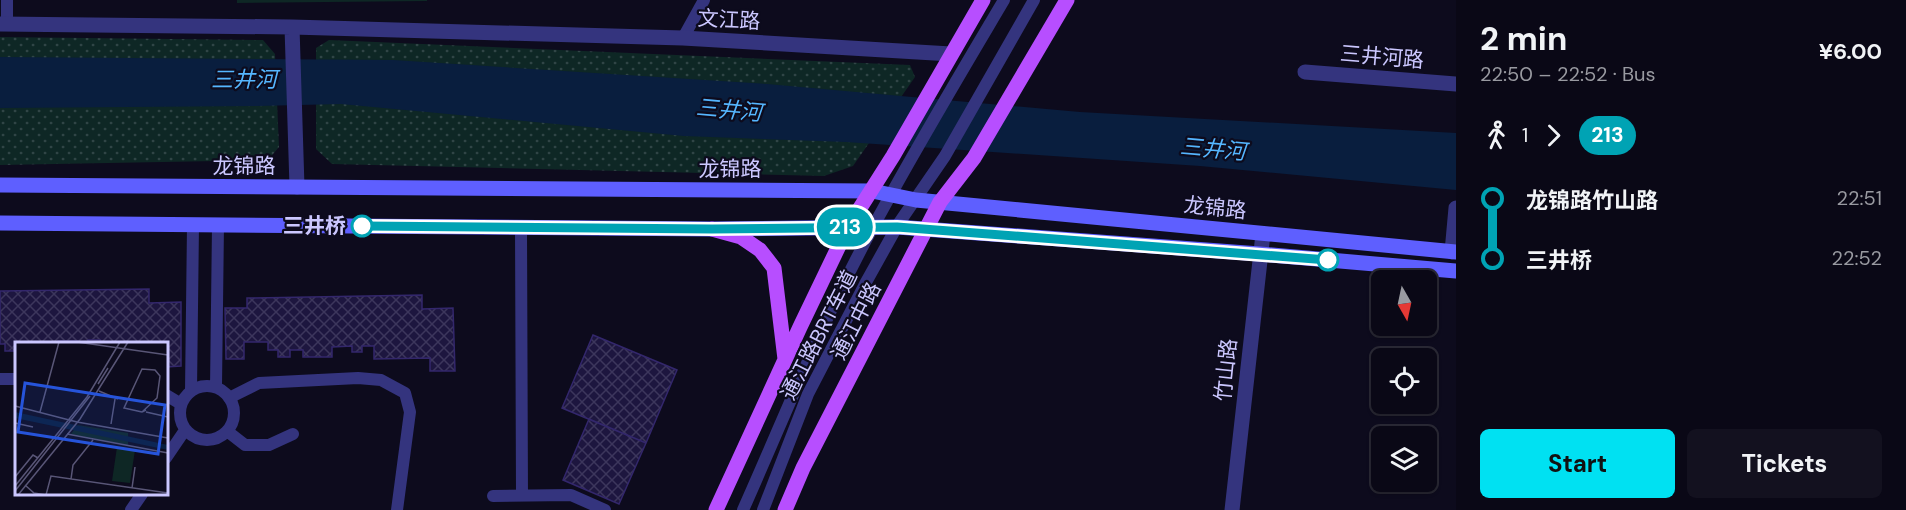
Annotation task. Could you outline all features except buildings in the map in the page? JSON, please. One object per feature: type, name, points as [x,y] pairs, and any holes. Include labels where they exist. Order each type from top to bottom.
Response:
[{"type":"main road","points":[[718,508],[848,227],[893,156],[983,0]]},
{"type":"main road","name":"通江中路","points":[[785,510],[803,468],[940,202],[974,158],[1067,0]]},
{"type":"main road","name":"龙锦路","points":[[0,185],[872,191],[916,200],[1454,252]]},
{"type":"main road","name":"龙锦路","points":[[0,223],[712,229],[897,227],[1456,271]]},
{"type":"main road","points":[[712,229],[741,237],[760,250],[774,268],[785,360]]},
{"type":"street","name":"文江路","points":[[3,24],[292,27],[683,38],[951,54]]},
{"type":"street","points":[[292,27],[297,187]]},
{"type":"street","name":"三井河路","points":[[1305,72],[1456,84]]},
{"type":"street","points":[[1454,252],[1456,208]]},
{"type":"street","name":"竹山路","points":[[1232,510],[1263,234]]},
{"type":"lane","points":[[3,24],[7,0]]},
{"type":"lane","points":[[683,38],[704,0]]},
{"type":"lane","name":"通江路BRT车道","points":[[743,510],[842,287],[912,156],[1004,0]]},
{"type":"lane","name":"通江路BRT车道","points":[[763,510],[808,394],[865,284],[897,227],[945,156],[1034,0]]},
{"type":"lane","points":[[191,391],[193,225]]},
{"type":"lane","points":[[216,387],[218,225]]},
{"type":"lane","points":[[521,228],[522,495]]},
{"type":"lane","points":[[229,398],[259,383],[358,378],[381,380],[405,393],[410,412],[397,510]]},
{"type":"lane","points":[[207,386],[216,387],[229,398],[234,414],[232,423],[220,437],[201,440],[192,437],[180,422],[181,404],[191,391],[207,386]]},
{"type":"lane","points":[[168,396],[181,404]]},
{"type":"lane","points":[[168,455],[185,430]]},
{"type":"lane","points":[[227,431],[244,445],[269,445],[294,434]]},
{"type":"lane","points":[[131,510],[141,495]]},
{"type":"lane","points":[[493,496],[571,495],[605,510]]},
{"type":"green space","points":[[237,0],[427,0],[427,1],[237,3]]},
{"type":"green space","points":[[0,37],[263,40],[275,54],[279,147],[268,160],[0,165]]},
{"type":"green space","points":[[329,40],[910,65],[915,77],[853,166],[824,176],[332,164],[316,149],[316,48]]},
{"type":"water","name":"三井河","points":[[0,57],[393,60],[767,84],[1080,112],[1456,133],[1456,190],[1200,166],[846,142],[684,136],[341,104],[0,108]]},
{"type":"bus line","name":"213","points":[[362,226],[712,229],[897,227],[1328,260]]},
{"type":"place","name":"三井桥","points":[[362,226]]}]
